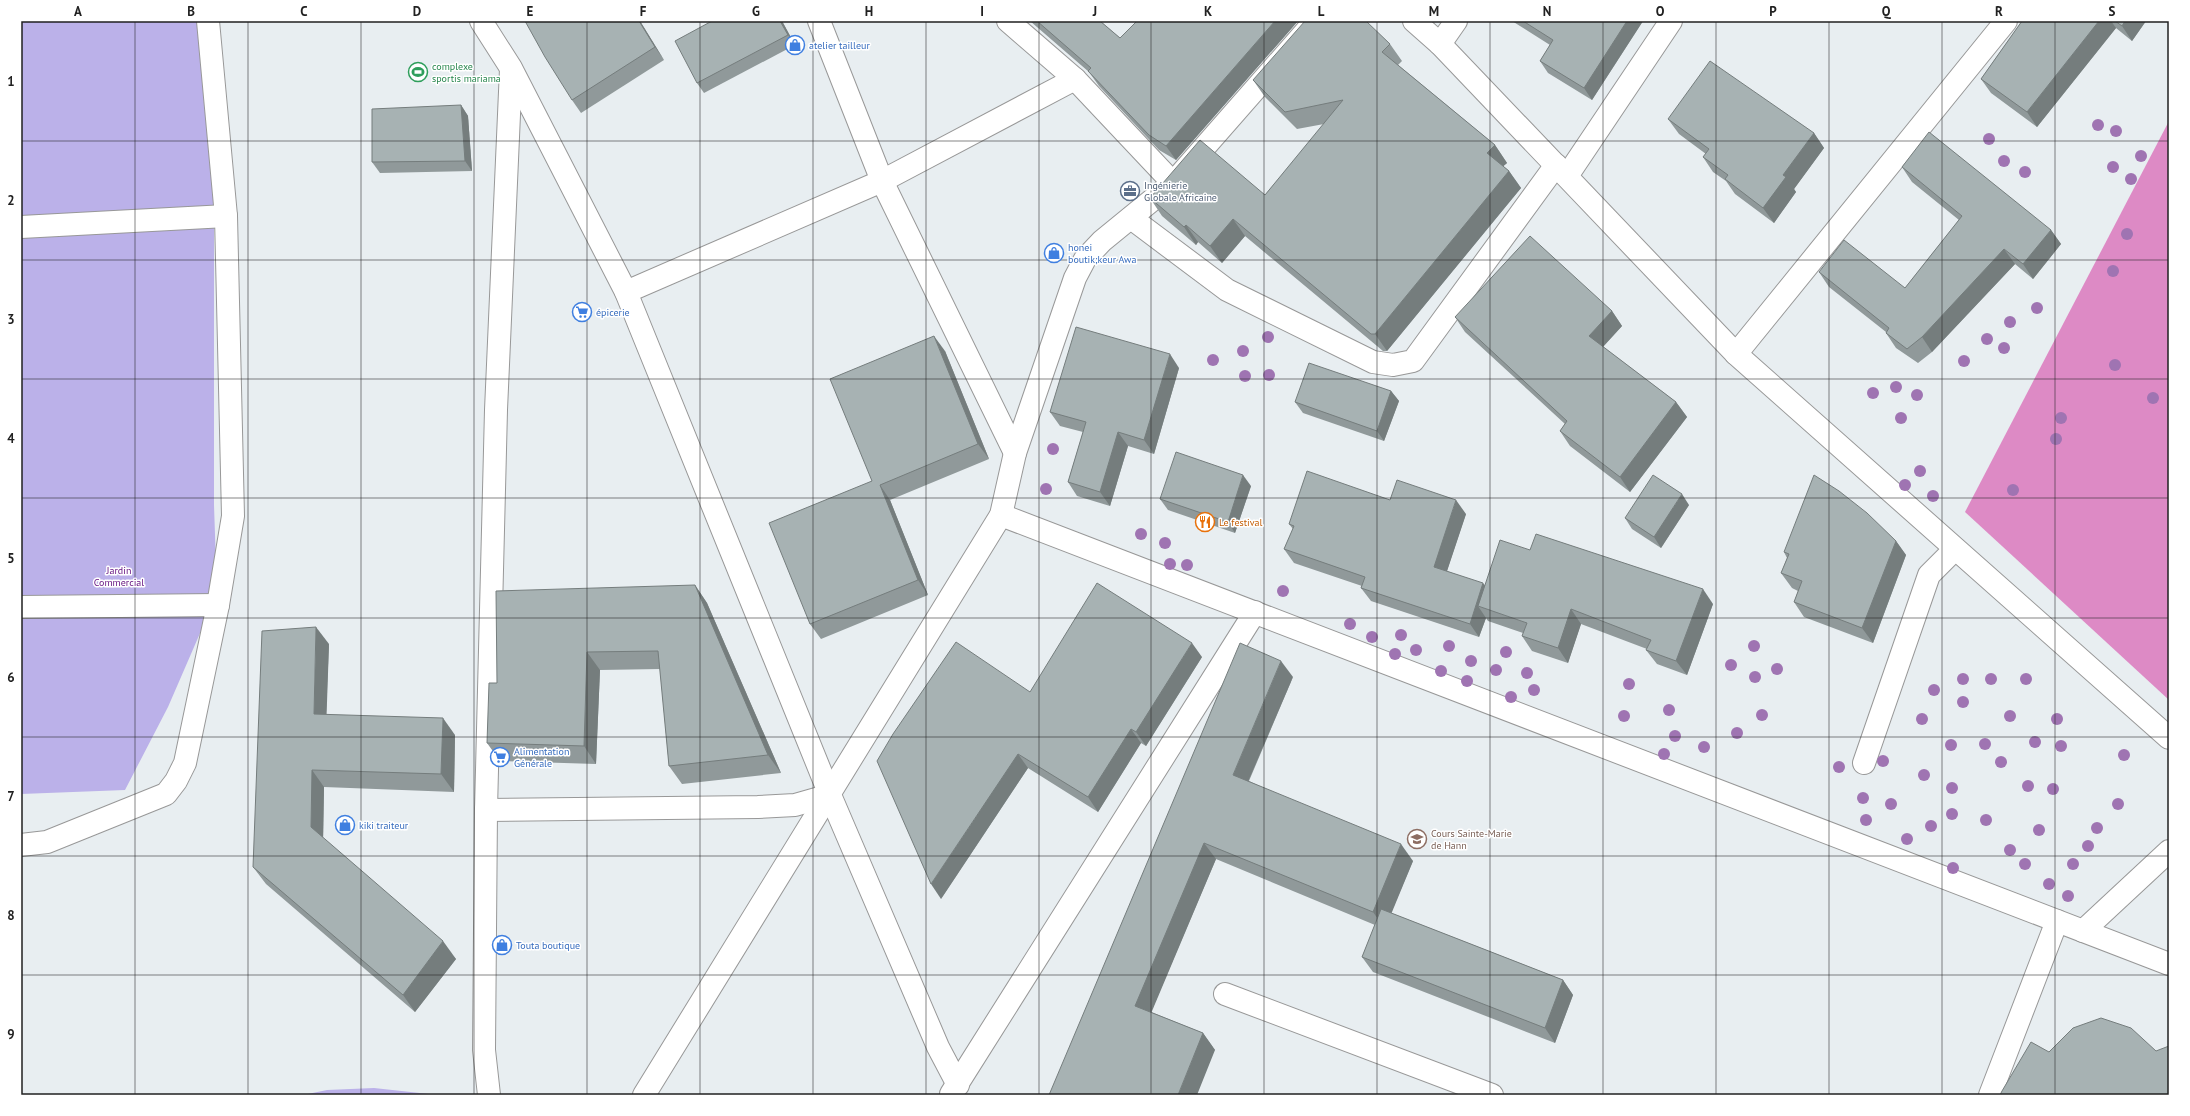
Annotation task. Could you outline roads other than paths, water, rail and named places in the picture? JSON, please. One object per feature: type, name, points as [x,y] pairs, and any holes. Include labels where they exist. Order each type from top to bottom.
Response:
[{"type":"street","points":[[21,846],[47,842],[166,794],[176,781],[185,763],[218,605],[233,516],[226,216],[208,21]]},
{"type":"street","points":[[482,21],[511,68],[626,292],[830,795],[955,1090]]},
{"type":"street","points":[[819,21],[882,181],[1015,453]]},
{"type":"street","points":[[1008,21],[1075,79],[1173,184]]},
{"type":"street","points":[[644,1095],[830,795],[1001,514],[1015,453],[1075,278],[1085,259],[1102,241],[1173,184],[1315,21]]},
{"type":"street","points":[[1414,21],[1440,44],[1736,354],[2169,738]]},
{"type":"street","points":[[1440,44],[1456,21]]},
{"type":"street","points":[[1131,218],[1227,290],[1373,362],[1393,365],[1413,361],[1562,171],[1671,21]]},
{"type":"street","points":[[1736,354],[2006,21]]},
{"type":"street","points":[[489,1095],[484,1050],[486,810],[496,410],[511,68]]},
{"type":"street","points":[[626,292],[882,181],[1075,79]]},
{"type":"street","points":[[21,227],[226,216]]},
{"type":"street","points":[[1001,514],[2169,964]]},
{"type":"street","points":[[1864,763],[1929,575],[1955,548]]},
{"type":"street","points":[[21,607],[218,605]]},
{"type":"street","points":[[955,1090],[1255,612]]},
{"type":"street","points":[[486,810],[758,807],[795,805],[830,795]]},
{"type":"street","points":[[2083,931],[2169,851]]},
{"type":"street","points":[[1990,1095],[2057,921]]},
{"type":"street","points":[[1225,994],[1492,1095]]},
{"type":"place","name":"atelier tailleur","points":[[795,45]]},
{"type":"place","name":"complexe sportis mariama","points":[[418,72]]},
{"type":"place","name":"Ingénierie Globale Africaine","points":[[1130,191]]},
{"type":"place","name":"honei boutik;keur Awa","points":[[1054,253]]},
{"type":"place","name":"épicerie","points":[[582,312]]},
{"type":"place","name":"Le festival","points":[[1205,522]]},
{"type":"place","name":"Alimentation Générale","points":[[500,757]]},
{"type":"place","name":"kiki traiteur","points":[[345,825]]},
{"type":"place","name":"Cours Sainte-Marie de Hann","points":[[1417,839]]},
{"type":"place","name":"Touta boutique","points":[[502,945]]},
{"type":"park label","name":"Jardin Commercial","points":[[119,576]]}]
